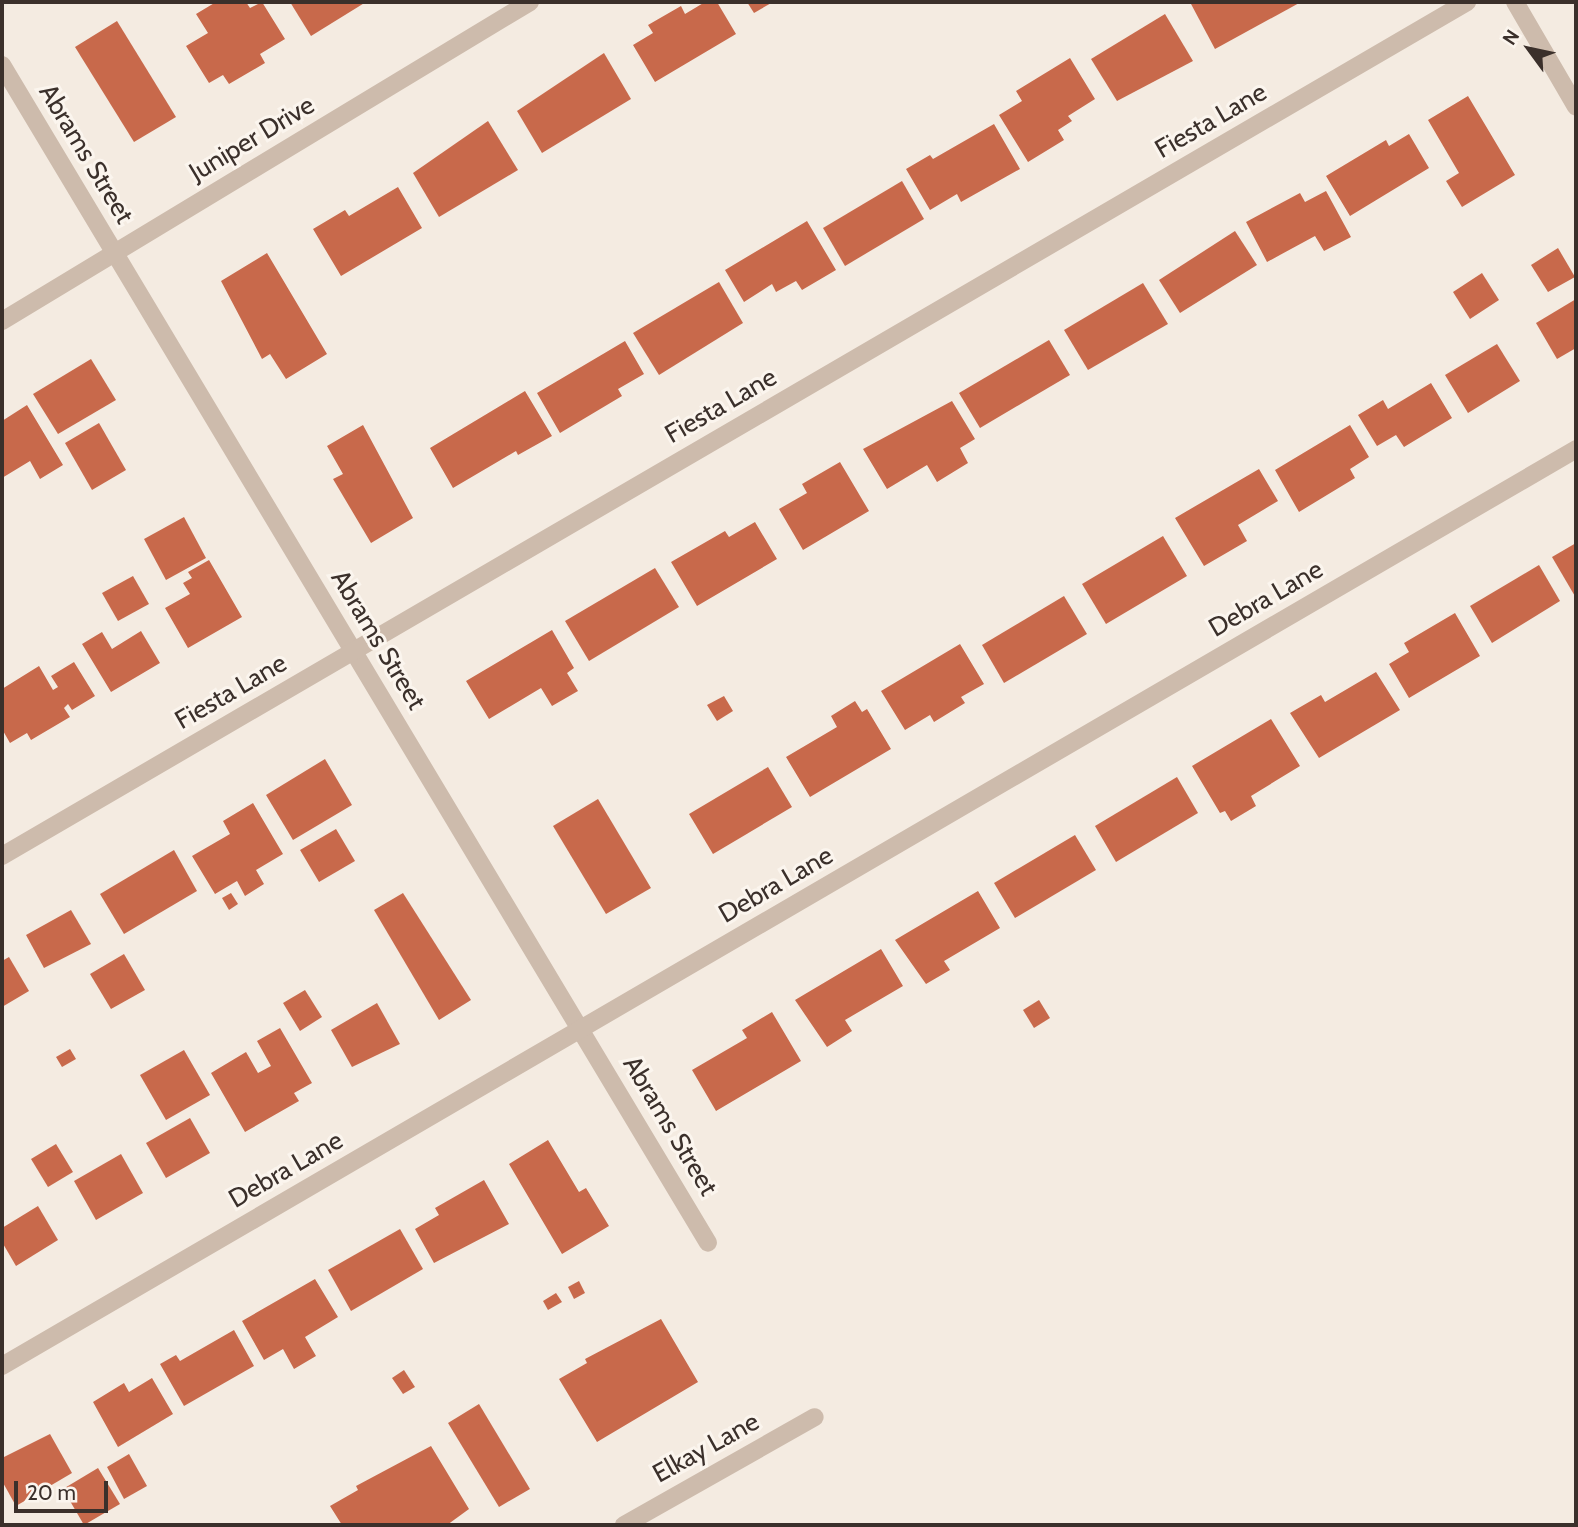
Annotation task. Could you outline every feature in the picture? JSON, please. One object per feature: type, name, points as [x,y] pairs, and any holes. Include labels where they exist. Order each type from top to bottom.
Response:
[{"type":"street","name":"Juniper Drive","points":[[2,321],[530,2]]},
{"type":"street","name":"Fiesta Lane","points":[[2,856],[1467,2]]},
{"type":"street","points":[[1515,2],[1576,107]]},
{"type":"street","name":"Abrams Street","points":[[2,65],[708,1242]]},
{"type":"street","name":"Debra Lane","points":[[2,1366],[1576,449]]},
{"type":"street","name":"Elkay Lane","points":[[624,1525],[816,1417]]},
{"type":"building","points":[[216,2],[246,2],[250,8],[262,2],[285,39],[260,54],[265,63],[229,84],[223,75],[209,83],[186,46],[208,33],[196,14]]},
{"type":"building","points":[[290,2],[366,2],[311,36]]},
{"type":"building","points":[[705,2],[717,2],[736,34],[655,82],[633,45],[653,33],[648,25],[681,6],[685,14]]},
{"type":"building","points":[[747,2],[773,2],[754,13]]},
{"type":"building","points":[[1301,2],[1215,49],[1191,4]]},
{"type":"building","points":[[1165,14],[1193,61],[1117,101],[1091,59]]},
{"type":"building","points":[[117,21],[176,117],[134,142],[75,47]]},
{"type":"building","points":[[604,53],[631,99],[542,153],[517,111]]},
{"type":"building","points":[[1070,58],[1095,99],[1068,116],[1072,121],[1058,130],[1064,140],[1028,162],[999,115],[1022,101],[1016,91]]},
{"type":"building","points":[[1468,96],[1515,175],[1462,207],[1446,181],[1459,173],[1428,120]]},
{"type":"building","points":[[488,121],[518,170],[439,217],[413,173]]},
{"type":"building","points":[[994,124],[1020,169],[961,202],[957,194],[930,210],[906,169],[930,155],[933,159]]},
{"type":"building","points":[[1409,134],[1429,168],[1350,216],[1326,176],[1386,140],[1389,146]]},
{"type":"building","points":[[902,181],[924,219],[845,266],[823,228]]},
{"type":"building","points":[[398,187],[422,228],[341,276],[313,229],[345,210],[349,216]]},
{"type":"building","points":[[1326,191],[1351,237],[1324,251],[1315,236],[1267,262],[1246,222],[1300,193],[1305,202]]},
{"type":"building","points":[[807,221],[836,270],[802,290],[796,281],[776,292],[772,284],[744,302],[725,270]]},
{"type":"building","points":[[1235,231],[1257,265],[1180,313],[1159,280]]},
{"type":"building","points":[[1558,248],[1575,277],[1548,292],[1531,265]]},
{"type":"building","points":[[267,253],[327,354],[286,379],[270,354],[262,359],[221,281]]},
{"type":"building","points":[[1482,273],[1499,300],[1470,319],[1453,292]]},
{"type":"building","points":[[719,282],[743,323],[659,375],[633,333]]},
{"type":"building","points":[[1143,283],[1168,324],[1088,370],[1064,330]]},
{"type":"building","points":[[1576,299],[1576,348],[1557,359],[1536,323]]},
{"type":"building","points":[[1049,340],[1070,375],[980,428],[959,393]]},
{"type":"building","points":[[625,341],[644,374],[618,389],[622,396],[560,433],[537,393]]},
{"type":"building","points":[[1497,344],[1520,381],[1468,413],[1445,375]]},
{"type":"building","points":[[91,359],[116,400],[58,434],[33,394]]},
{"type":"building","points":[[1431,383],[1452,418],[1404,447],[1396,435],[1377,446],[1358,415],[1383,400],[1388,409]]},
{"type":"building","points":[[525,391],[552,436],[518,455],[516,451],[453,488],[430,448]]},
{"type":"building","points":[[952,401],[975,439],[960,448],[968,463],[937,482],[927,465],[887,489],[863,449]]},
{"type":"building","points":[[27,405],[63,465],[40,479],[30,461],[2,478],[2,421]]},
{"type":"building","points":[[99,423],[126,470],[92,490],[65,443]]},
{"type":"building","points":[[363,425],[413,518],[371,543],[333,479],[343,474],[327,446]]},
{"type":"building","points":[[1350,425],[1369,457],[1350,469],[1355,478],[1299,512],[1275,470]]},
{"type":"building","points":[[840,462],[869,511],[803,550],[779,509],[807,493],[802,484]]},
{"type":"building","points":[[1259,469],[1278,501],[1238,525],[1247,541],[1204,566],[1175,518]]},
{"type":"building","points":[[184,517],[206,558],[166,580],[144,539]]},
{"type":"building","points":[[755,522],[777,559],[697,606],[671,562],[725,531],[729,537]]},
{"type":"building","points":[[1163,536],[1187,576],[1106,624],[1082,584]]},
{"type":"building","points":[[1576,543],[1576,598],[1552,557]]},
{"type":"building","points":[[209,560],[242,617],[188,648],[165,608],[190,594],[183,583],[192,578],[188,572]]},
{"type":"building","points":[[1539,565],[1560,601],[1492,643],[1470,606]]},
{"type":"building","points":[[655,568],[679,607],[589,661],[565,621]]},
{"type":"building","points":[[133,576],[149,604],[118,621],[102,593]]},
{"type":"building","points":[[1064,596],[1087,634],[1004,683],[982,645]]},
{"type":"building","points":[[1455,613],[1480,656],[1409,698],[1389,664],[1409,652],[1404,643]]},
{"type":"building","points":[[552,630],[574,668],[567,673],[578,691],[552,706],[541,688],[489,719],[466,681]]},
{"type":"building","points":[[141,631],[160,663],[111,692],[82,644],[102,632],[112,649]]},
{"type":"building","points":[[960,644],[984,684],[961,697],[965,703],[934,722],[930,715],[905,730],[881,691]]},
{"type":"building","points":[[74,662],[95,696],[72,710],[68,704],[64,708],[70,717],[31,740],[27,733],[10,743],[2,729],[2,689],[39,666],[53,690],[58,687],[51,676]]},
{"type":"building","points":[[1376,672],[1400,710],[1319,758],[1290,713],[1321,695],[1325,702]]},
{"type":"building","points":[[724,696],[733,711],[717,721],[707,705]]},
{"type":"building","points":[[855,701],[862,712],[867,709],[891,749],[810,797],[786,757],[837,727],[831,716]]},
{"type":"building","points":[[1271,719],[1300,766],[1251,796],[1256,806],[1231,821],[1225,811],[1220,813],[1192,766]]},
{"type":"building","points":[[325,759],[352,805],[293,840],[266,795]]},
{"type":"building","points":[[768,767],[792,807],[713,854],[689,814]]},
{"type":"building","points":[[1177,777],[1198,813],[1116,862],[1095,826]]},
{"type":"building","points":[[598,799],[651,888],[606,914],[553,826]]},
{"type":"building","points":[[253,803],[283,854],[256,870],[264,884],[245,896],[237,881],[215,894],[192,856],[230,834],[223,821]]},
{"type":"building","points":[[336,829],[355,861],[319,882],[300,850]]},
{"type":"building","points":[[1075,835],[1096,870],[1015,918],[994,883]]},
{"type":"building","points":[[174,850],[197,891],[124,934],[100,894]]},
{"type":"building","points":[[978,891],[1000,928],[944,961],[950,970],[926,984],[895,940]]},
{"type":"building","points":[[231,893],[238,904],[229,910],[222,898]]},
{"type":"building","points":[[403,893],[471,1000],[439,1020],[374,910]]},
{"type":"building","points":[[71,910],[91,944],[44,968],[26,935]]},
{"type":"building","points":[[881,949],[903,986],[845,1020],[852,1031],[827,1047],[795,1000]]},
{"type":"building","points":[[124,954],[145,990],[111,1009],[90,974]]},
{"type":"building","points":[[9,957],[29,991],[2,1007],[2,961]]},
{"type":"building","points":[[305,990],[322,1017],[300,1031],[283,1003]]},
{"type":"building","points":[[1039,1000],[1050,1018],[1034,1028],[1023,1010]]},
{"type":"building","points":[[377,1003],[400,1044],[352,1067],[331,1030]]},
{"type":"building","points":[[772,1012],[801,1061],[716,1111],[692,1070],[747,1038],[742,1030]]},
{"type":"building","points":[[280,1028],[312,1083],[294,1093],[299,1101],[245,1132],[211,1073],[246,1052],[258,1073],[271,1066],[257,1041]]},
{"type":"building","points":[[70,1049],[76,1059],[62,1067],[56,1057]]},
{"type":"building","points":[[184,1050],[210,1095],[166,1120],[140,1075]]},
{"type":"building","points":[[190,1118],[210,1153],[166,1178],[146,1143]]},
{"type":"building","points":[[548,1140],[579,1192],[586,1188],[609,1226],[562,1254],[509,1164]]},
{"type":"building","points":[[56,1144],[73,1172],[48,1187],[31,1159]]},
{"type":"building","points":[[121,1154],[143,1193],[96,1220],[74,1181]]},
{"type":"building","points":[[484,1180],[509,1224],[434,1263],[415,1229],[439,1215],[435,1208]]},
{"type":"building","points":[[38,1206],[58,1240],[16,1266],[2,1242],[2,1228]]},
{"type":"building","points":[[400,1229],[423,1269],[351,1311],[328,1270]]},
{"type":"building","points":[[315,1279],[338,1317],[305,1337],[316,1356],[294,1369],[283,1349],[264,1360],[242,1321]]},
{"type":"building","points":[[579,1281],[585,1293],[574,1299],[568,1287]]},
{"type":"building","points":[[556,1293],[562,1302],[548,1310],[543,1301]]},
{"type":"building","points":[[661,1319],[698,1382],[597,1442],[559,1379],[587,1363],[585,1359]]},
{"type":"building","points":[[234,1330],[254,1366],[184,1406],[160,1364],[176,1355],[180,1361]]},
{"type":"building","points":[[404,1370],[415,1387],[403,1394],[392,1378]]},
{"type":"building","points":[[152,1378],[173,1414],[118,1447],[93,1402],[124,1383],[129,1392]]},
{"type":"building","points":[[479,1404],[530,1489],[499,1507],[448,1423]]},
{"type":"building","points":[[50,1434],[72,1473],[16,1506],[2,1481],[2,1458]]},
{"type":"building","points":[[431,1446],[469,1509],[447,1525],[342,1525],[330,1506],[358,1490],[356,1486]]},
{"type":"building","points":[[129,1454],[147,1486],[124,1499],[107,1467]]},
{"type":"building","points":[[98,1468],[120,1504],[84,1525],[63,1489]]}]
